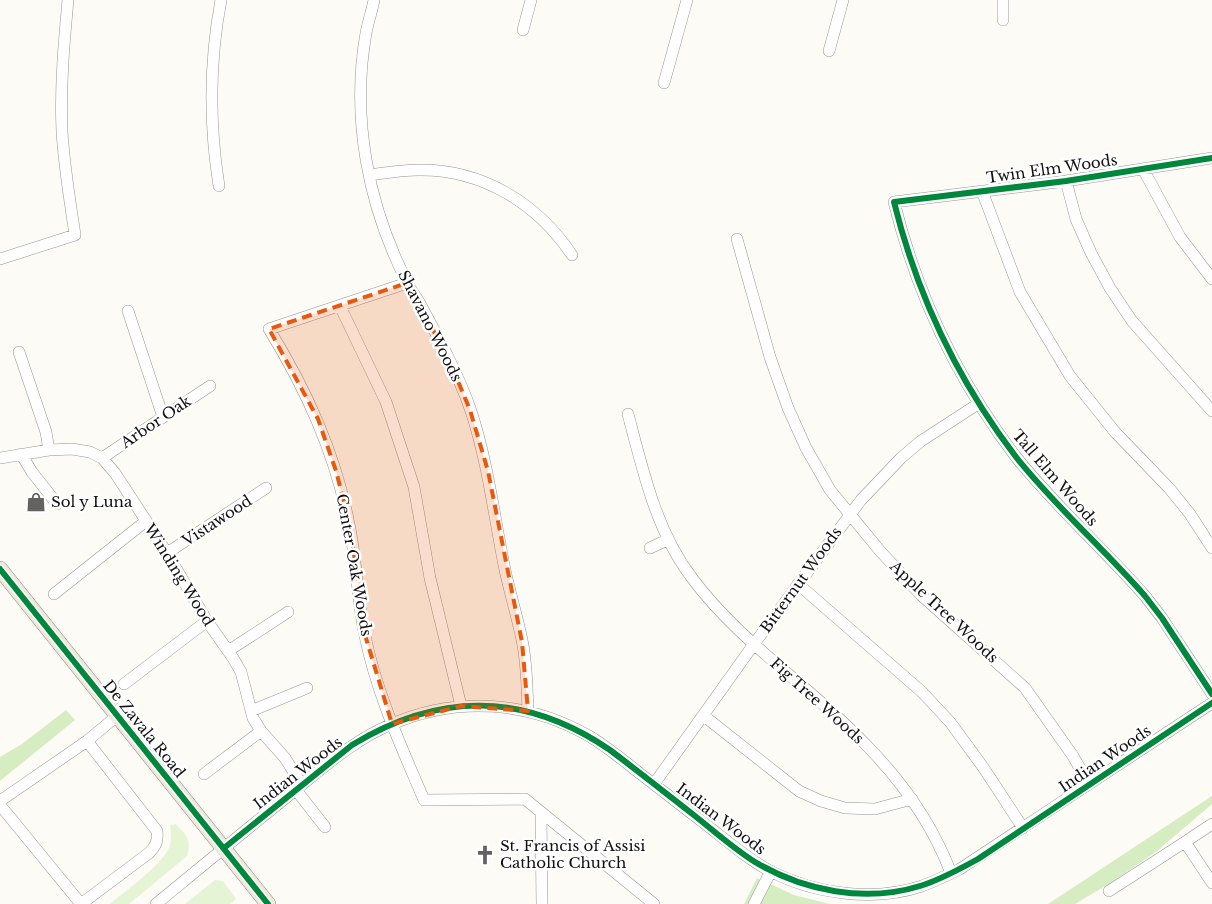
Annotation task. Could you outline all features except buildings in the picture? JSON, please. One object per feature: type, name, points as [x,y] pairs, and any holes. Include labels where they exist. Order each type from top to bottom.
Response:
[{"type":"main road","name":"De Zavala Road","points":[[0,568],[268,904]]},
{"type":"street","points":[[0,259],[75,235],[68,192],[62,132],[63,46],[68,0]]},
{"type":"street","points":[[219,186],[213,146],[211,83],[218,17],[222,0]]},
{"type":"street","name":"Shavano Woods","points":[[374,0],[366,32],[361,71],[361,119],[364,152],[373,197],[386,237],[407,283],[447,355],[470,410],[485,462],[505,570],[522,642],[528,690],[528,711]]},
{"type":"street","points":[[523,30],[531,0]]},
{"type":"street","points":[[664,83],[687,0]]},
{"type":"street","points":[[829,51],[843,0]]},
{"type":"street","points":[[1002,0],[1002,20]]},
{"type":"street","name":"Twin Elm Woods","points":[[894,202],[1066,181],[1212,158]]},
{"type":"street","points":[[1142,169],[1180,237],[1212,279]]},
{"type":"street","points":[[369,176],[417,170],[436,170],[454,173],[489,184],[514,196],[536,213],[550,225],[572,255]]},
{"type":"street","points":[[1066,181],[1076,219],[1091,253],[1110,288],[1132,322],[1212,411]]},
{"type":"street","points":[[982,191],[1020,292],[1070,376],[1114,432],[1169,488],[1190,514],[1212,548]]},
{"type":"street","name":"Tall Elm Woods","points":[[894,202],[919,286],[947,348],[978,404],[1017,458],[1145,596],[1162,618],[1212,694]]},
{"type":"street","name":"Apple Tree Woods","points":[[737,239],[770,357],[788,408],[806,448],[830,490],[880,551],[922,595],[1025,688],[1073,756],[1089,784]]},
{"type":"street","points":[[407,283],[340,306],[386,402],[414,487],[430,578],[461,706]]},
{"type":"street","name":"Center Oak Woods","points":[[340,306],[269,329],[294,369],[318,419],[336,471],[350,525],[365,635],[376,682],[392,724],[424,800],[524,799],[541,812]]},
{"type":"street","points":[[128,311],[163,417]]},
{"type":"street","points":[[19,352],[46,432],[49,450]]},
{"type":"street","name":"Arbor Oak","points":[[102,458],[210,386]]},
{"type":"street","name":"Bitternut Woods","points":[[654,784],[850,514],[901,458],[921,441],[978,404]]},
{"type":"street","name":"Fig Tree Woods","points":[[628,414],[647,486],[667,540],[691,577],[734,627],[869,747],[893,774],[912,799],[935,836],[951,874]]},
{"type":"street","points":[[0,458],[49,450],[72,449],[90,452],[102,458]]},
{"type":"street","points":[[21,454],[32,472],[57,504]]},
{"type":"street","name":"Winding Wood","points":[[102,458],[115,473],[241,672],[251,710],[261,731],[285,758],[299,787],[325,827]]},
{"type":"street","name":"Vistawood","points":[[167,554],[266,488]]},
{"type":"street","points":[[54,594],[146,521]]},
{"type":"street","points":[[650,548],[667,540]]},
{"type":"street","points":[[798,584],[922,692],[950,722],[983,767],[1023,828]]},
{"type":"street","points":[[228,651],[288,612]]},
{"type":"street","points":[[124,684],[207,621]]},
{"type":"street","points":[[251,710],[307,688]]},
{"type":"street","name":"Indian Woods","points":[[156,904],[352,745],[392,724],[423,713],[461,706],[492,706],[528,711],[564,723],[591,737],[736,848],[771,871],[813,887],[856,894],[906,889],[920,886],[951,874],[978,859],[1212,703]]},
{"type":"street","points":[[0,801],[87,741],[117,716]]},
{"type":"street","points":[[704,716],[799,791],[821,801],[846,808],[876,809],[912,799]]},
{"type":"street","points":[[204,774],[261,731]]},
{"type":"street","points":[[0,805],[81,904],[149,853],[156,846],[158,840],[158,831],[87,741]]},
{"type":"street","points":[[541,812],[542,904]]},
{"type":"street","points":[[541,812],[654,904]]},
{"type":"street","points":[[1109,891],[1212,824]]},
{"type":"street","points":[[1185,842],[1212,883]]},
{"type":"street","points":[[754,904],[771,871]]},
{"type":"highlighted area","points":[[407,283],[447,355],[470,410],[488,471],[522,642],[528,711],[461,706],[392,724],[365,635],[350,525],[336,471],[318,419],[269,329]]},
{"type":"green space","points":[[66,710],[75,720],[0,781],[0,757],[22,744]]},
{"type":"green space","points":[[1212,796],[1212,804],[1157,851],[1112,882],[1075,904],[1048,904]]},
{"type":"green space","points":[[176,824],[189,842],[187,856],[129,904],[110,904],[159,863],[171,843],[170,825]]},
{"type":"green space","points":[[757,878],[794,895],[830,904],[744,904]]},
{"type":"green space","points":[[215,880],[223,881],[236,899],[230,904],[185,904]]},
{"type":"cycle path","points":[[1212,158],[1066,181],[894,202],[903,237],[927,304],[958,367],[995,428],[1031,475],[1145,596],[1162,618],[1212,694]]},
{"type":"cycle path","points":[[0,569],[268,904]]},
{"type":"cycle path","points":[[224,848],[352,745],[385,727],[417,715],[450,708],[482,706],[514,709],[546,717],[578,731],[610,750],[739,851],[774,872],[814,887],[835,891],[857,894],[899,891],[935,881],[978,859],[1212,703]]},
{"type":"place","name":"Sol y Luna","points":[[36,502]]},
{"type":"place","name":"St. Francis of Assisi Catholic Church","points":[[485,855]]}]
